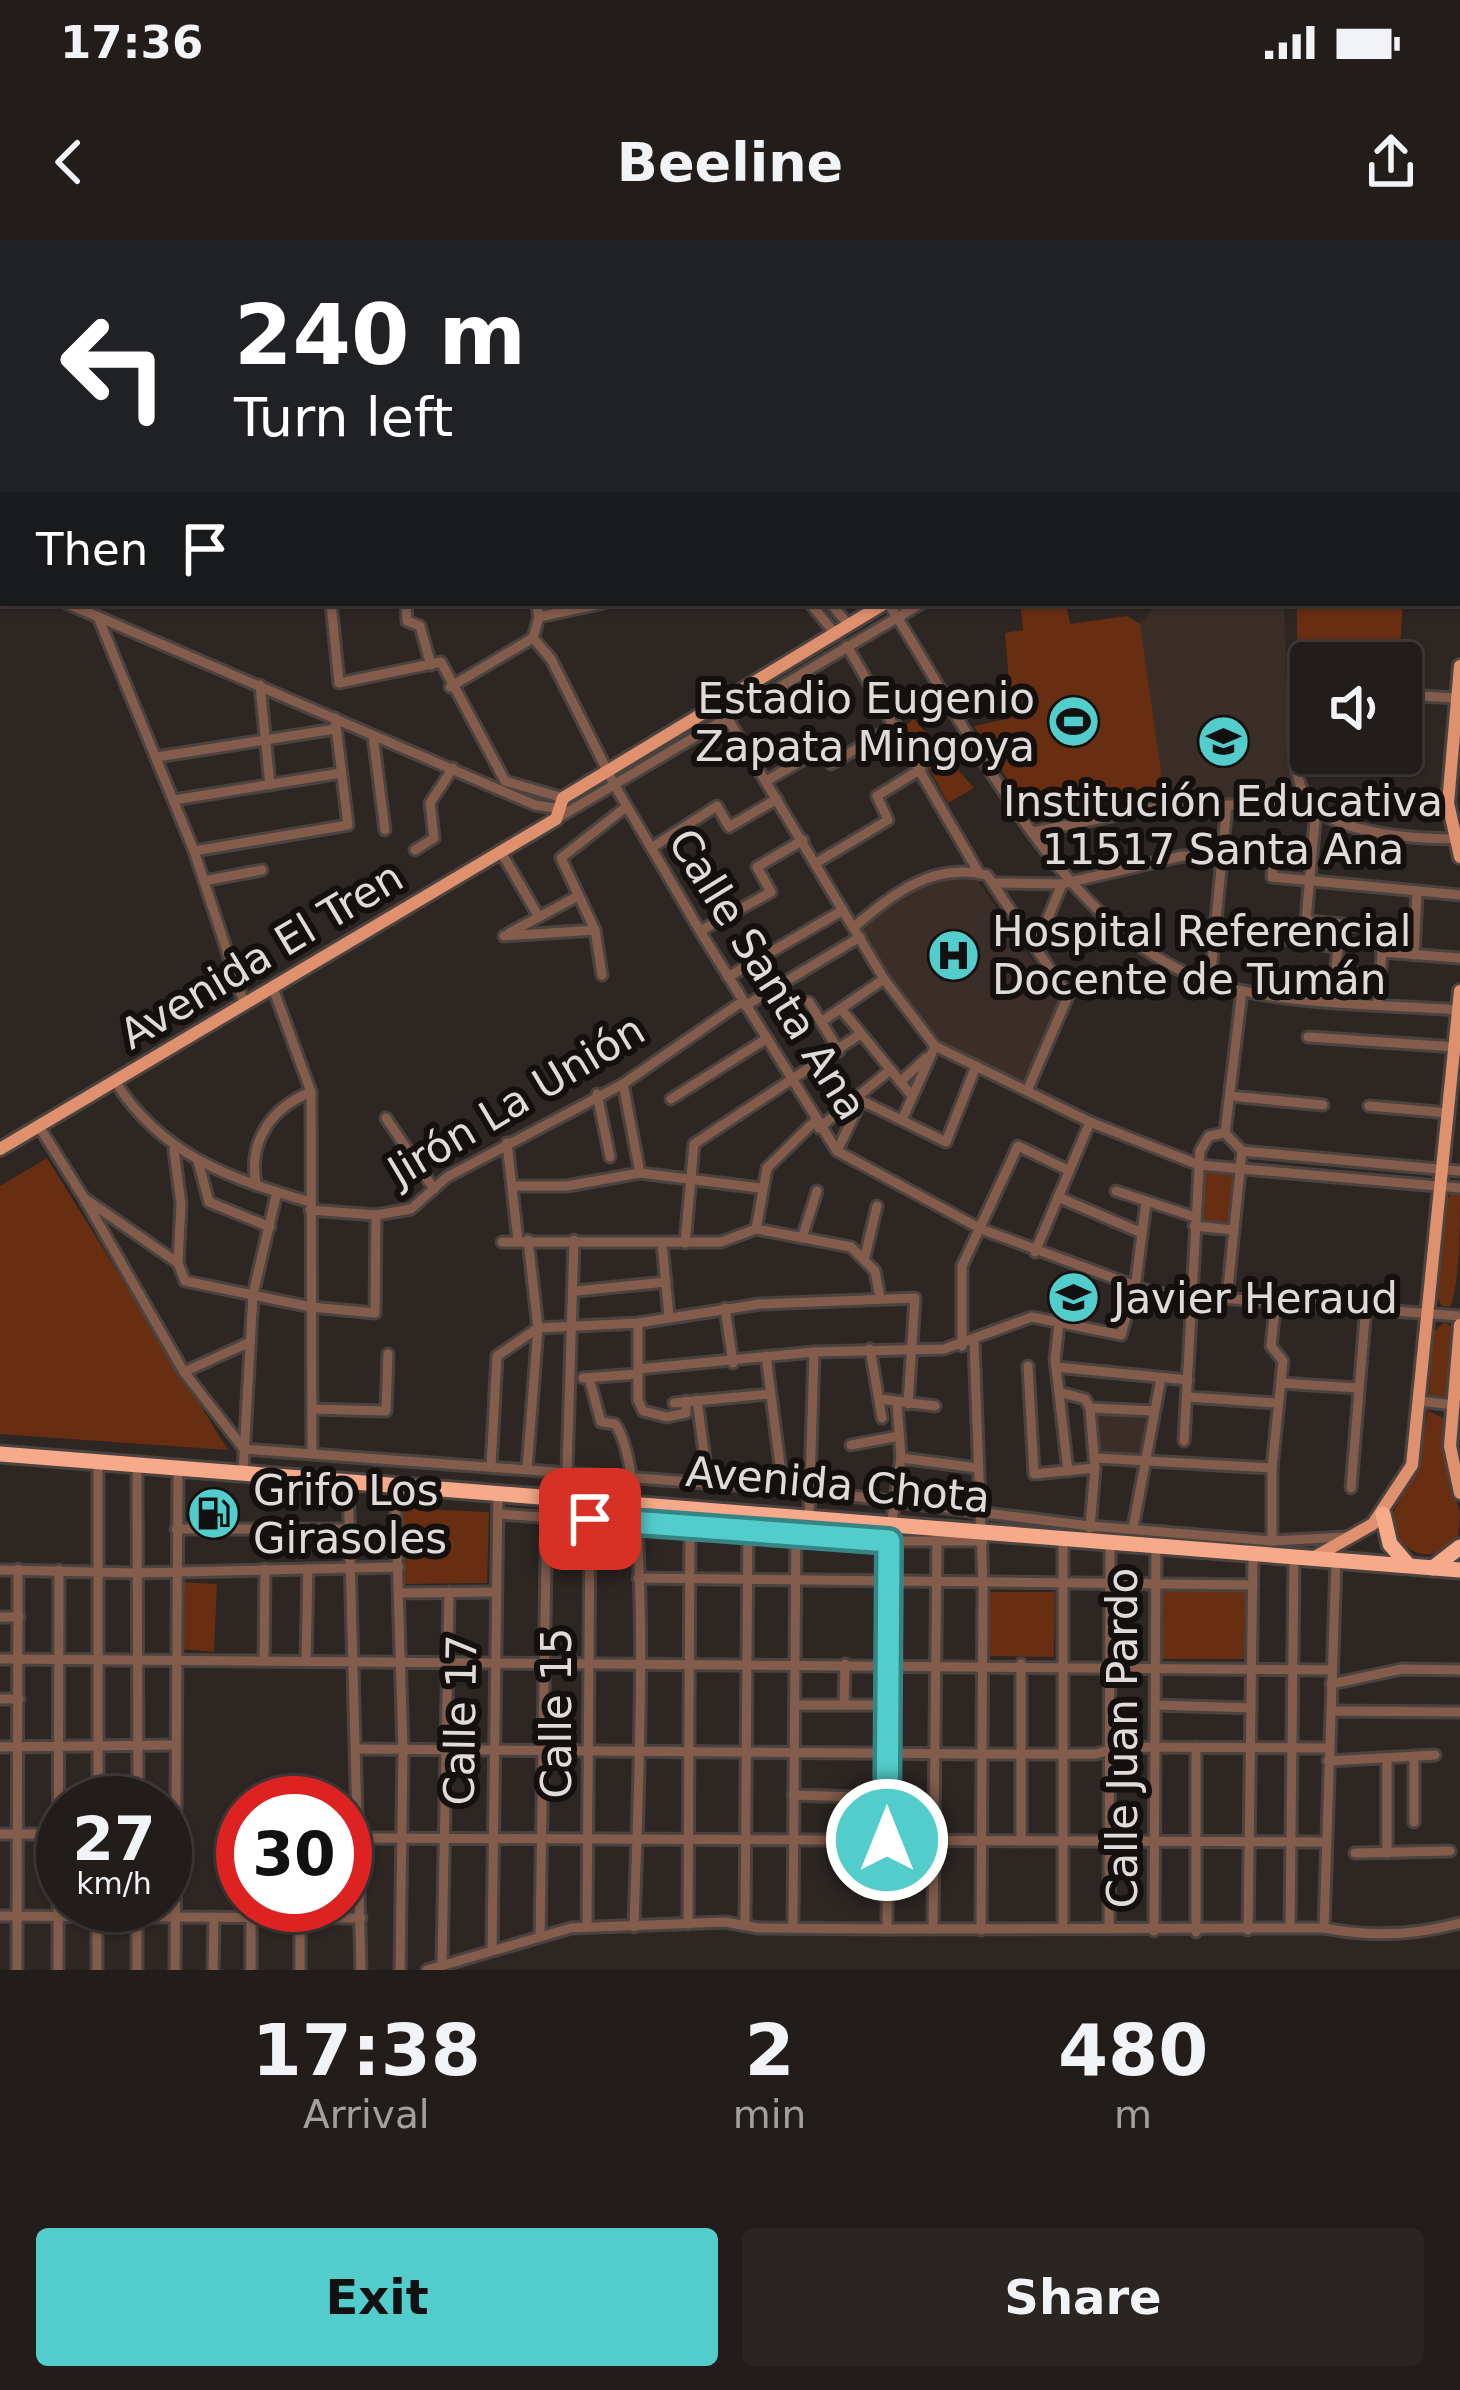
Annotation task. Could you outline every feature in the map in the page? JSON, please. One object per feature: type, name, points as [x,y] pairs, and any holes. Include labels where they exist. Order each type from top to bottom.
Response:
[{"type":"highway","name":"Avenida Chota","points":[[0,1454],[590,1500],[638,1513],[889,1533],[1063,1538],[1090,1533],[1110,1542],[1460,1570]]},
{"type":"highway","points":[[1383,1514],[1390,1544],[1408,1565]]},
{"type":"highway","points":[[1433,1568],[1460,1547]]},
{"type":"main road","name":"Avenida El Tren","points":[[0,1148],[500,852],[558,808],[612,779],[725,702],[881,606]]},
{"type":"main road","points":[[1460,666],[1448,803],[1460,857]]},
{"type":"main road","points":[[1303,1558],[1357,1536],[1383,1514],[1412,1466],[1460,992]]},
{"type":"main road","points":[[1460,1325],[1450,1457],[1460,1493]]},
{"type":"street","points":[[73,606],[335,723],[535,805],[558,808]]},
{"type":"street","points":[[331,606],[339,683],[441,662],[450,687],[506,781],[558,808]]},
{"type":"street","points":[[406,606],[407,622],[420,626],[431,665]]},
{"type":"street","points":[[450,687],[533,638],[537,606]]},
{"type":"street","points":[[539,617],[590,606]]},
{"type":"street","points":[[812,606],[836,635]]},
{"type":"street","points":[[833,606],[849,625]]},
{"type":"street","points":[[888,606],[1007,801],[1068,883],[1138,945],[1210,983],[1242,991],[1459,1010]]},
{"type":"street","name":"Avenida El Tren","points":[[558,808],[728,718],[917,606]]},
{"type":"street","points":[[98,617],[194,851],[244,1003]]},
{"type":"street","name":"Calle Santa Ana","points":[[533,638],[550,658],[626,807],[837,1151],[981,1229],[1136,1288],[1190,1298],[1276,1299],[1460,1316]]},
{"type":"street","points":[[847,646],[986,877],[1069,997],[1027,1091]]},
{"type":"street","points":[[260,686],[270,785]]},
{"type":"street","points":[[1422,696],[1457,698]]},
{"type":"street","points":[[725,702],[728,718],[884,979],[933,1050],[1090,1122],[1199,1165],[1460,1188]]},
{"type":"street","points":[[157,757],[335,723]]},
{"type":"street","points":[[194,851],[348,825],[335,723]]},
{"type":"street","points":[[766,781],[822,749],[831,764],[896,725]]},
{"type":"street","points":[[373,736],[385,830]]},
{"type":"street","points":[[415,850],[434,838],[430,803],[453,768]]},
{"type":"street","points":[[816,862],[888,820],[877,796],[921,769]]},
{"type":"street","points":[[174,800],[341,773]]},
{"type":"street","points":[[1298,774],[1312,806],[1309,921],[1304,942]]},
{"type":"street","points":[[651,848],[718,806],[729,826],[777,799]]},
{"type":"street","points":[[1210,983],[1227,805]]},
{"type":"street","points":[[1033,832],[1153,808],[1312,806],[1337,826],[1457,839]]},
{"type":"street","points":[[602,975],[596,930],[561,858],[626,807]]},
{"type":"street","points":[[700,931],[771,892],[757,867],[802,840]]},
{"type":"street","points":[[500,852],[539,917]]},
{"type":"street","points":[[857,932],[899,889],[932,874],[1068,883],[1182,856],[1273,858],[1272,877],[1460,895]]},
{"type":"street","points":[[204,881],[262,870]]},
{"type":"street","points":[[1036,947],[1068,883]]},
{"type":"street","points":[[1414,955],[1417,892]]},
{"type":"street","points":[[578,896],[504,936],[596,930]]},
{"type":"street","points":[[728,977],[844,910]]},
{"type":"street","points":[[1309,921],[1415,931]]},
{"type":"street","points":[[1333,1000],[1340,925]]},
{"type":"street","points":[[1378,1003],[1384,929]]},
{"type":"street","name":"Jirón La Unión","points":[[174,1150],[310,1206],[376,1215],[411,1209],[507,1143],[623,1084],[857,932]]},
{"type":"street","points":[[1265,936],[1336,947]]},
{"type":"street","points":[[1382,952],[1460,958]]},
{"type":"street","points":[[821,1022],[884,979]]},
{"type":"street","points":[[273,988],[311,1092],[312,1453]]},
{"type":"street","points":[[1242,991],[1225,1133],[1241,1151],[1460,1171]]},
{"type":"street","points":[[808,1002],[838,1051]]},
{"type":"street","points":[[842,1010],[912,1096]]},
{"type":"street","points":[[685,1243],[694,1144],[860,1035]]},
{"type":"street","points":[[1308,1037],[1455,1047]]},
{"type":"street","points":[[670,1099],[766,1039]]},
{"type":"street","points":[[900,1082],[933,1050]]},
{"type":"street","points":[[902,1120],[933,1050]]},
{"type":"street","points":[[858,1100],[946,1142],[976,1066]]},
{"type":"street","points":[[756,1229],[766,1168],[817,1125],[858,1100],[890,1070]]},
{"type":"street","points":[[115,1081],[132,1108],[174,1150],[181,1204],[178,1263],[185,1281],[311,1307],[375,1312],[376,1215]]},
{"type":"street","points":[[623,1084],[640,1173]]},
{"type":"street","points":[[256,1184],[254,1150],[264,1131],[278,1110],[311,1092]]},
{"type":"street","points":[[597,1094],[610,1156]]},
{"type":"street","points":[[1230,1096],[1323,1106]]},
{"type":"street","points":[[837,1151],[858,1100]]},
{"type":"street","points":[[1369,1106],[1448,1113]]},
{"type":"street","points":[[386,1118],[434,1189]]},
{"type":"street","points":[[1036,1252],[1090,1122]]},
{"type":"street","points":[[40,1128],[184,1372],[244,1449],[812,1491],[980,1510],[1090,1533],[1133,1528],[1272,1540],[1357,1536]]},
{"type":"street","points":[[1184,1442],[1199,1165],[1203,1142],[1225,1133]]},
{"type":"street","points":[[507,1143],[538,1328],[527,1469]]},
{"type":"street","points":[[962,1346],[959,1280],[1018,1146],[1068,1171]]},
{"type":"street","points":[[1227,1298],[1241,1151]]},
{"type":"street","points":[[198,1161],[209,1202],[269,1227]]},
{"type":"street","points":[[512,1186],[567,1186],[640,1173],[760,1188]]},
{"type":"street","points":[[802,1238],[818,1191]]},
{"type":"street","points":[[1116,1191],[1194,1222],[1233,1230]]},
{"type":"street","points":[[243,1473],[253,1294],[278,1192]]},
{"type":"street","points":[[1058,1197],[1142,1233]]},
{"type":"street","points":[[84,1198],[178,1263]]},
{"type":"street","points":[[572,1379],[766,1356],[962,1346],[1032,1317],[1121,1335],[1136,1288],[1146,1203]]},
{"type":"street","points":[[865,1256],[877,1206]]},
{"type":"street","points":[[502,1242],[722,1242],[756,1229],[865,1256],[875,1271],[880,1298]]},
{"type":"street","points":[[567,1471],[575,1328],[574,1240]]},
{"type":"street","points":[[662,1243],[669,1317]]},
{"type":"street","points":[[576,1291],[666,1282]]},
{"type":"street","points":[[491,1466],[497,1356],[538,1328],[638,1323],[725,1307],[915,1298],[913,1349],[899,1436],[898,1501],[889,1533],[887,1929]]},
{"type":"street","points":[[1272,1540],[1272,1468],[1283,1361],[1270,1346],[1276,1299]]},
{"type":"street","points":[[1351,1488],[1366,1306]]},
{"type":"street","points":[[725,1307],[733,1363]]},
{"type":"street","points":[[638,1323],[643,1411],[667,1417],[686,1413],[686,1401]]},
{"type":"street","points":[[1059,1323],[1056,1366],[1068,1471]]},
{"type":"street","points":[[974,1342],[983,1584],[981,1930]]},
{"type":"street","points":[[184,1372],[248,1343]]},
{"type":"street","points":[[870,1349],[882,1418]]},
{"type":"street","points":[[793,1925],[796,1581],[800,1523],[812,1491],[814,1352]]},
{"type":"street","points":[[312,1409],[386,1411],[388,1354]]},
{"type":"street","points":[[766,1356],[783,1489]]},
{"type":"street","points":[[1028,1366],[1034,1474],[1095,1463],[1272,1468]]},
{"type":"street","points":[[1056,1366],[1188,1380]]},
{"type":"street","points":[[589,1378],[601,1422],[615,1424],[628,1441],[638,1513],[634,1927]]},
{"type":"street","points":[[1133,1528],[1161,1378]]},
{"type":"street","points":[[1281,1383],[1358,1388]]},
{"type":"street","points":[[1059,1392],[1085,1399],[1090,1408],[1095,1463],[1090,1533]]},
{"type":"street","points":[[686,1401],[770,1394]]},
{"type":"street","points":[[1187,1397],[1276,1403]]},
{"type":"street","points":[[880,1400],[935,1406]]},
{"type":"street","points":[[686,1401],[708,1482]]},
{"type":"street","points":[[1420,1401],[1456,1402]]},
{"type":"street","points":[[1090,1408],[1154,1411]]},
{"type":"street","points":[[851,1445],[899,1436]]},
{"type":"street","points":[[901,1458],[978,1468]]},
{"type":"street","points":[[98,1462],[98,1776]]},
{"type":"street","points":[[137,1465],[137,1776]]},
{"type":"street","points":[[174,1776],[178,1468]]},
{"type":"street","points":[[348,1480],[358,1776]]},
{"type":"street","points":[[395,1484],[403,1750],[400,1970]]},
{"type":"street","name":"Calle 17","points":[[492,1948],[498,1492]]},
{"type":"street","points":[[540,1935],[548,1497]]},
{"type":"street","name":"Calle 15","points":[[587,1927],[590,1500]]},
{"type":"street","points":[[498,1514],[590,1519],[638,1513]]},
{"type":"street","points":[[688,1924],[690,1516]]},
{"type":"street","points":[[745,1925],[748,1521]]},
{"type":"street","points":[[176,1529],[350,1529]]},
{"type":"street","points":[[933,1930],[937,1535]]},
{"type":"street","points":[[1063,1538],[1063,1926]]},
{"type":"street","points":[[1109,1929],[1110,1542]]},
{"type":"street","name":"Calle Juan Pardo","points":[[1154,1931],[1156,1546]]},
{"type":"street","points":[[1247,1930],[1253,1554]]},
{"type":"street","points":[[1290,1928],[1292,1670],[1303,1558]]},
{"type":"street","points":[[1324,1928],[1336,1561]]},
{"type":"street","points":[[0,1570],[136,1574],[399,1567]]},
{"type":"street","points":[[17,1970],[18,1569]]},
{"type":"street","points":[[265,1569],[265,1661]]},
{"type":"street","points":[[306,1661],[308,1569]]},
{"type":"street","points":[[58,1570],[60,1776]]},
{"type":"street","points":[[638,1578],[1253,1585]]},
{"type":"street","points":[[442,1964],[449,1592]]},
{"type":"street","points":[[400,1593],[496,1592]]},
{"type":"street","points":[[0,1617],[19,1617]]},
{"type":"street","points":[[0,1659],[1331,1670]]},
{"type":"street","points":[[844,1705],[845,1664]]},
{"type":"street","points":[[1021,1664],[1021,1841]]},
{"type":"street","points":[[1330,1684],[1402,1670],[1460,1670]]},
{"type":"street","points":[[0,1699],[20,1699]]},
{"type":"street","points":[[795,1705],[888,1705]]},
{"type":"street","points":[[1157,1705],[1251,1708]]},
{"type":"street","points":[[1330,1712],[1460,1712]]},
{"type":"street","points":[[0,1747],[176,1745]]},
{"type":"street","points":[[357,1749],[980,1754],[1111,1748],[1329,1748]]},
{"type":"street","points":[[1196,1748],[1196,1932]]},
{"type":"street","points":[[1328,1761],[1436,1755]]},
{"type":"street","points":[[1414,1756],[1414,1822]]},
{"type":"street","points":[[1387,1758],[1387,1852]]},
{"type":"street","points":[[0,1793],[18,1793]]},
{"type":"street","points":[[793,1795],[887,1798]]},
{"type":"street","points":[[0,1834],[36,1834]]},
{"type":"street","points":[[372,1837],[1325,1842]]},
{"type":"street","points":[[1355,1853],[1450,1851]]},
{"type":"street","points":[[0,1874],[18,1874]]},
{"type":"street","points":[[0,1916],[36,1916]]},
{"type":"street","points":[[192,1917],[214,1917],[213,1970]]},
{"type":"street","points":[[427,1970],[540,1935],[587,1927],[688,1924],[981,1930],[1063,1926],[1196,1932],[1324,1928],[1354,1934],[1432,1930],[1460,1923]]},
{"type":"street","points":[[58,1932],[58,1970]]},
{"type":"street","points":[[97,1932],[97,1970]]},
{"type":"street","points":[[137,1932],[137,1970]]},
{"type":"street","points":[[174,1932],[175,1970]]},
{"type":"street","points":[[251,1932],[251,1970]]},
{"type":"street","points":[[300,1932],[300,1970]]},
{"type":"street","points":[[361,1932],[362,1970]]},
{"type":"shaded area","name":"Estadio Eugenio Zapata Mingoya","points":[[1020,606],[1067,606],[1070,624],[1127,616],[1140,624],[1164,792],[1154,804],[1035,823],[974,726],[1012,718],[1005,633],[1023,630]]},
{"type":"shaded area","points":[[1155,606],[1284,606],[1292,800],[1154,804],[1164,791],[1140,624]]},
{"type":"shaded area","points":[[1297,606],[1403,606],[1400,642],[1297,642]]},
{"type":"shaded area","points":[[914,719],[974,788],[948,803],[905,726]]},
{"type":"shaded area","name":"Hospital Referencial Docente de Tumán","points":[[937,880],[977,880],[1061,1003],[1024,1082],[939,1041],[892,983],[860,928],[901,896]]},
{"type":"shaded area","points":[[47,1158],[228,1450],[0,1434],[0,1186]]},
{"type":"shaded area","points":[[1201,1170],[1235,1172],[1229,1222],[1199,1220]]},
{"type":"shaded area","points":[[1460,1194],[1459,1237],[1450,1307],[1442,1306],[1435,1294],[1443,1201]]},
{"type":"shaded area","points":[[1445,1322],[1454,1329],[1449,1395],[1441,1400],[1429,1398],[1431,1334]]},
{"type":"shaded area","points":[[1428,1411],[1446,1419],[1444,1460],[1460,1513],[1458,1539],[1448,1548],[1427,1554],[1400,1540],[1391,1517],[1417,1465]]},
{"type":"shaded area","points":[[1094,1412],[1145,1412],[1144,1455],[1097,1453]]},
{"type":"shaded area","points":[[401,1508],[489,1512],[487,1583],[405,1584]]},
{"type":"shaded area","points":[[182,1582],[217,1584],[214,1652],[182,1649]]},
{"type":"shaded area","points":[[1159,1589],[1246,1591],[1244,1659],[1159,1659]]},
{"type":"shaded area","points":[[990,1592],[1055,1592],[1054,1657],[990,1656]]},
{"type":"place","name":"Estadio Eugenio Zapata Mingoya","points":[[1074,722]]},
{"type":"place","name":"Institución Educativa 11517 Santa Ana","points":[[1223,742]]},
{"type":"place","name":"Hospital Referencial Docente de Tumán","points":[[953,955]]},
{"type":"place","name":"Javier Heraud","points":[[1074,1298]]},
{"type":"place","name":"Grifo Los Girasoles","points":[[214,1514]]},
{"type":"route","points":[[590,1519],[889,1541],[887,1840]]}]
